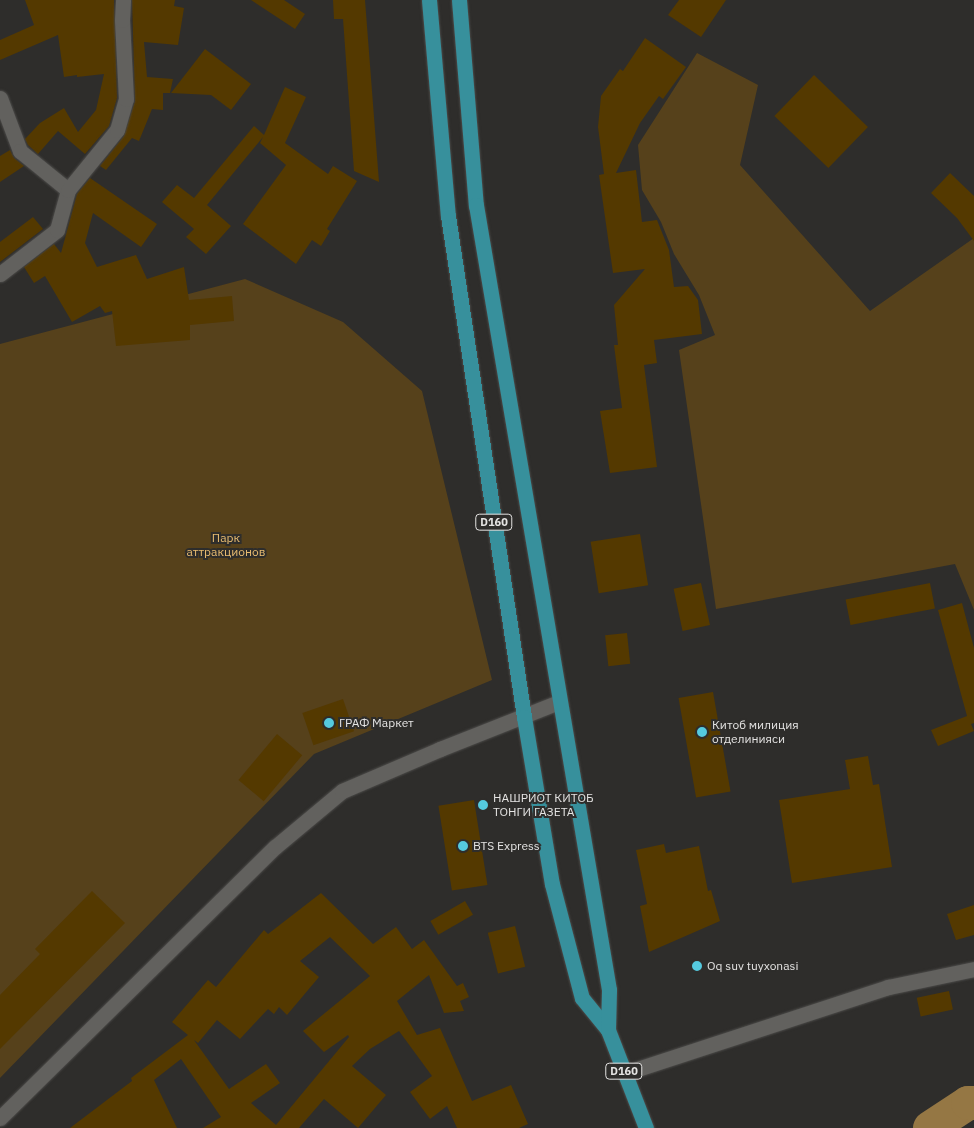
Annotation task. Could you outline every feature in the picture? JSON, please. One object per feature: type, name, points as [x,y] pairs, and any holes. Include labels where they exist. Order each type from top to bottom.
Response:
[{"type":"main road","name":"D160","points":[[429,0],[448,216],[524,717],[552,884],[582,998],[608,1030],[646,1128]]},
{"type":"main road","name":"D160","points":[[459,0],[476,205],[608,990],[608,1030]]},
{"type":"street","points":[[0,274],[57,230],[68,190],[117,130],[126,99],[122,20],[123,0]]},
{"type":"street","points":[[0,98],[20,150],[68,190]]},
{"type":"street","points":[[0,1118],[275,847],[342,791],[440,749],[559,702]]},
{"type":"street","points":[[625,1073],[888,987],[974,969]]},
{"type":"green space","points":[[697,53],[758,85],[740,165],[870,311],[974,238],[974,610],[955,564],[716,609],[679,350],[715,335],[699,295],[674,254],[661,222],[642,190],[638,145]]},
{"type":"green space","name":"Парк аттракционов","points":[[245,279],[343,322],[422,391],[492,680],[314,754],[0,1078],[0,344]]},
{"type":"building","points":[[25,0],[114,0],[117,98],[109,126],[85,154],[58,131],[38,154],[28,145],[25,139],[40,123],[64,108],[78,132],[96,110],[104,74],[64,77],[58,35],[0,60],[0,40],[34,25]]},
{"type":"building","points":[[132,0],[175,0],[174,6],[184,8],[178,45],[144,42],[147,77],[173,79],[170,93],[163,93],[163,110],[152,109],[139,141],[132,138],[106,170],[100,166],[124,136],[135,101]]},
{"type":"building","points":[[251,0],[284,0],[305,14],[295,29]]},
{"type":"building","points":[[333,0],[365,0],[379,182],[354,171],[343,19],[334,19]]},
{"type":"building","points":[[679,0],[726,0],[701,37],[668,15]]},
{"type":"building","points":[[645,38],[686,67],[663,99],[659,96],[640,123],[616,173],[636,170],[642,222],[657,220],[669,250],[674,287],[688,286],[698,300],[702,334],[654,340],[657,363],[644,365],[657,467],[610,473],[600,411],[622,408],[614,345],[618,345],[614,305],[645,269],[613,273],[599,175],[604,174],[598,127],[601,96],[620,69],[623,71]]},
{"type":"building","points":[[205,49],[251,84],[231,110],[211,95],[171,93]]},
{"type":"building","points":[[814,75],[868,127],[828,168],[774,116]]},
{"type":"building","points":[[285,87],[306,97],[285,143],[328,174],[333,166],[357,181],[327,229],[330,231],[321,246],[312,240],[296,264],[243,224],[286,165],[260,143],[263,137],[207,205],[231,226],[206,254],[186,237],[194,229],[162,202],[177,185],[194,198],[254,126],[264,135]]},
{"type":"building","points":[[10,150],[14,158],[24,166],[0,182],[0,156]]},
{"type":"building","points":[[950,173],[974,196],[974,241],[957,218],[931,193]]},
{"type":"building","points":[[90,178],[157,224],[141,247],[93,213],[85,243],[97,267],[136,255],[147,279],[184,267],[189,300],[232,296],[234,321],[190,325],[190,340],[116,346],[112,311],[105,313],[100,306],[72,322],[45,276],[34,283],[24,267],[54,244],[61,253],[77,194]]},
{"type":"building","points":[[33,217],[43,229],[0,262],[0,242]]},
{"type":"building","points":[[640,534],[648,585],[599,593],[591,542]]},
{"type":"building","points":[[701,583],[710,625],[683,631],[674,589]]},
{"type":"building","points":[[930,583],[935,609],[851,625],[846,599]]},
{"type":"building","points":[[962,603],[974,648],[974,723],[971,724],[974,731],[938,746],[931,730],[967,716],[938,610]]},
{"type":"building","points":[[627,633],[630,664],[608,666],[605,635]]},
{"type":"building","name":"Китоб милиция отделинияси","points":[[713,692],[731,791],[696,798],[679,698]]},
{"type":"building","name":"ГРАФ Маркет","points":[[343,699],[354,731],[313,745],[302,713]]},
{"type":"building","points":[[277,734],[302,755],[264,801],[238,780]]},
{"type":"building","points":[[868,756],[873,785],[879,784],[892,867],[792,883],[779,800],[850,789],[845,760]]},
{"type":"building","name":"BTS Express","points":[[474,800],[487,885],[452,891],[438,806]]},
{"type":"building","points":[[664,844],[666,853],[699,846],[708,891],[711,890],[720,921],[649,952],[640,906],[647,904],[636,850]]},
{"type":"building","points":[[92,891],[125,923],[0,1049],[0,995],[40,954],[35,949]]},
{"type":"building","points":[[321,893],[373,944],[396,927],[412,949],[424,940],[457,986],[463,983],[469,997],[460,1001],[464,1011],[444,1013],[429,975],[397,1001],[417,1035],[440,1028],[472,1101],[511,1085],[528,1124],[519,1128],[457,1128],[447,1106],[430,1119],[410,1092],[432,1076],[399,1031],[370,1049],[352,1066],[386,1095],[358,1128],[324,1099],[299,1128],[203,1128],[221,1117],[181,1059],[154,1080],[177,1128],[70,1128],[132,1081],[131,1078],[188,1035],[172,1022],[208,980],[216,987],[264,930],[268,934]],"holes":[[[330,937],[370,976],[303,1031],[324,1052],[348,1035],[349,1037],[276,1125],[251,1103],[280,1083],[266,1064],[229,1089],[194,1040],[198,1043],[217,1020],[240,1039],[268,1009],[274,1014],[279,1007],[287,1015],[319,977],[300,961]]]},
{"type":"building","points":[[465,901],[473,915],[438,935],[430,921]]},
{"type":"building","points":[[974,905],[974,935],[956,940],[947,914]]},
{"type":"building","points":[[515,926],[525,967],[498,974],[488,933]]},
{"type":"building","points":[[949,991],[953,1010],[921,1016],[917,998]]},
{"type":"waterway","points":[[930,1128],[968,1103],[974,1103]]},
{"type":"place","name":"ГРАФ Маркет","points":[[329,723]]},
{"type":"place","name":"Китоб милиция отделинияси","points":[[702,732]]},
{"type":"place","name":"НАШРИОТ КИТОБ ТОНГИ ГАЗЕТА","points":[[483,805]]},
{"type":"place","name":"BTS Express","points":[[463,846]]},
{"type":"place","name":"Oq suv tuyxonasi","points":[[697,966]]}]
